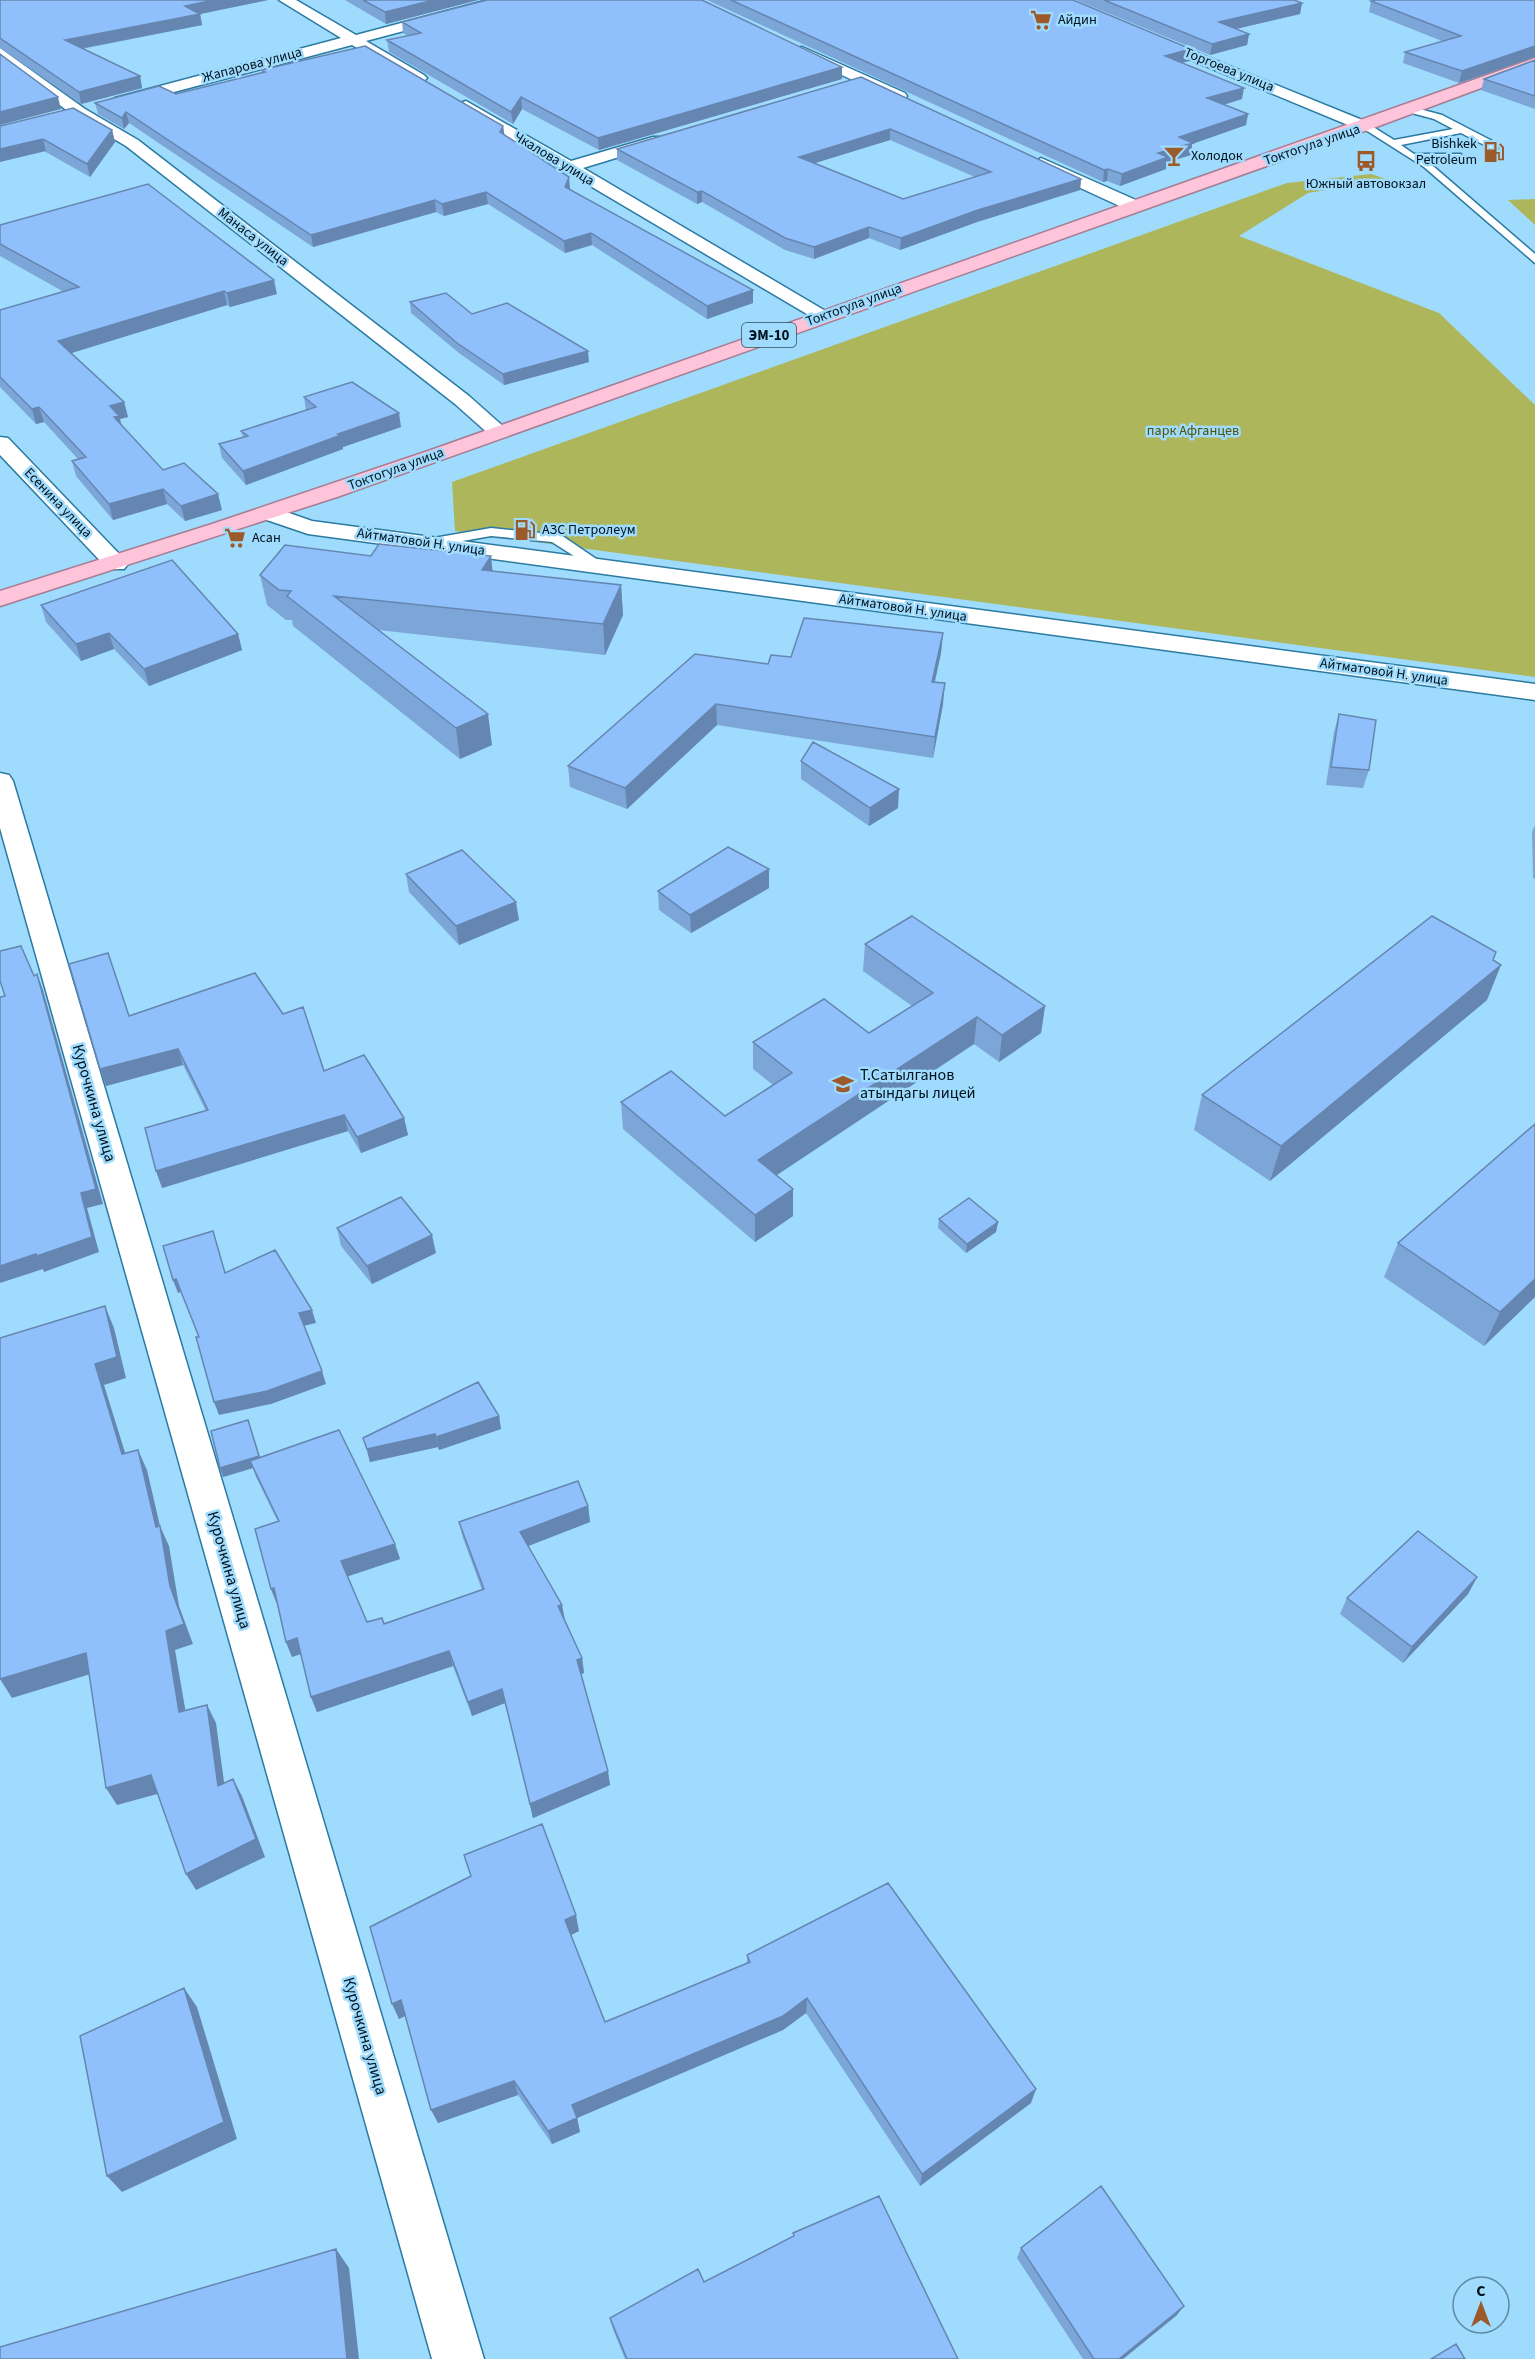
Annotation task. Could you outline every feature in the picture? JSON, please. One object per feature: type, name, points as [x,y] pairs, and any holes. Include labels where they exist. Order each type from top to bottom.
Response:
[{"type":"highway","name":"Токтогула улица","points":[[0,599],[272,514],[1132,205],[1366,127],[1535,63]]},
{"type":"street","points":[[286,0],[429,84]]},
{"type":"street","name":"Жапарова улица","points":[[57,118],[352,38],[504,0]]},
{"type":"street","name":"Торгоева улица","points":[[1136,32],[1366,127]]},
{"type":"street","points":[[788,45],[917,104]]},
{"type":"street","name":"Манаса улица","points":[[0,53],[79,112],[132,143],[462,400],[498,432]]},
{"type":"street","points":[[841,86],[864,79]]},
{"type":"street","name":"Чкалова улица","points":[[449,96],[824,316]]},
{"type":"street","points":[[568,167],[670,136]]},
{"type":"street","points":[[1024,155],[1132,205]]},
{"type":"street","name":"Есенина улица","points":[[0,443],[116,564]]},
{"type":"street","name":"Айтматовой Н. улица","points":[[272,514],[308,527],[1535,692]]},
{"type":"street","name":"Курочкина улица","points":[[0,780],[458,2359]]},
{"type":"lane","points":[[1412,110],[1438,117],[1494,146]]},
{"type":"lane","points":[[1366,127],[1412,158],[1428,165],[1535,260]]},
{"type":"lane","points":[[1392,144],[1462,130]]},
{"type":"lane","points":[[1412,158],[1456,156]]},
{"type":"green space","name":"парк Афганцев","points":[[1371,174],[1389,180],[1308,193],[1239,236],[1439,313],[1535,405],[1535,677],[455,531],[452,482],[1287,183]]},
{"type":"green space","points":[[1535,199],[1535,225],[1508,200]]},
{"type":"building","points":[[0,0],[214,0],[185,6],[200,14],[65,40],[140,76],[79,92],[0,38]]},
{"type":"building","points":[[363,0],[434,0],[385,12]]},
{"type":"building","points":[[487,0],[702,0],[842,67],[598,138],[521,97],[511,112],[387,40],[421,33],[402,22]]},
{"type":"building","points":[[731,0],[1073,0],[1191,49],[1165,56],[1244,88],[1207,98],[1248,114],[1179,137],[1193,143],[1158,153],[1168,157],[1122,174],[1108,169],[1104,170]]},
{"type":"building","points":[[1104,0],[1294,0],[1302,3],[1219,22],[1249,34],[1212,44]]},
{"type":"building","points":[[1535,0],[1535,46],[1462,71],[1405,52],[1461,36],[1371,1]]},
{"type":"building","points":[[365,46],[503,126],[500,132],[569,177],[565,187],[753,290],[707,306],[591,233],[564,241],[486,192],[442,204],[435,200],[311,235],[126,112],[122,118],[95,103],[159,86],[176,94],[265,72],[261,70]]},
{"type":"building","points":[[0,54],[58,97],[0,112]]},
{"type":"building","points":[[1535,60],[1535,96],[1484,79]]},
{"type":"building","points":[[861,77],[1081,179],[978,210],[901,238],[869,227],[814,247],[785,238],[702,191],[697,192],[617,149]],"holes":[[[890,129],[991,172],[903,199],[799,157]]]},
{"type":"building","points":[[73,108],[112,130],[87,164],[43,139],[0,149],[0,126]]},
{"type":"building","points":[[148,184],[274,280],[227,293],[224,291],[58,341],[124,402],[110,406],[119,416],[114,417],[163,470],[184,463],[218,494],[181,506],[163,489],[109,504],[72,461],[86,457],[39,407],[32,409],[0,377],[0,310],[79,287],[0,244],[0,225]]},
{"type":"building","points":[[446,293],[472,314],[507,303],[588,351],[503,374],[457,343],[410,302]]},
{"type":"building","points":[[352,382],[399,413],[243,471],[219,444],[248,436],[241,431],[316,407],[304,397]]},
{"type":"building","points":[[379,544],[491,556],[482,570],[621,585],[603,624],[334,596],[488,714],[456,728],[287,596],[291,591],[279,590],[260,575],[285,545],[371,556]]},
{"type":"building","points":[[172,560],[238,634],[144,669],[109,633],[76,644],[41,605]]},
{"type":"building","points":[[804,618],[943,633],[932,682],[945,683],[935,737],[716,704],[625,788],[568,766],[695,654],[768,664],[771,655],[791,657]]},
{"type":"building","points":[[1339,714],[1376,720],[1369,770],[1331,767]]},
{"type":"building","points":[[813,742],[899,789],[870,808],[801,761]]},
{"type":"building","points":[[728,847],[769,869],[690,915],[658,891]]},
{"type":"building","points":[[462,850],[516,902],[456,926],[406,874]]},
{"type":"building","name":"Т.Сатылганов атындагы лицей","points":[[912,916],[1045,1006],[1002,1035],[977,1017],[758,1160],[793,1189],[755,1215],[621,1102],[671,1071],[725,1116],[792,1073],[753,1042],[824,999],[869,1033],[933,993],[865,944]]},
{"type":"building","points":[[1432,916],[1496,952],[1493,960],[1501,965],[1281,1146],[1202,1095]]},
{"type":"building","points":[[21,946],[34,976],[37,974],[96,1189],[81,1193],[92,1237],[0,1266],[0,997],[5,996],[0,981],[0,951]]},
{"type":"building","points":[[108,953],[129,1016],[255,973],[283,1014],[303,1007],[324,1071],[364,1055],[404,1118],[357,1137],[344,1115],[156,1171],[145,1128],[208,1110],[178,1049],[100,1069],[69,964]]},
{"type":"building","points":[[1535,1124],[1535,1279],[1500,1312],[1398,1243]]},
{"type":"building","points":[[401,1197],[432,1235],[367,1266],[337,1228]]},
{"type":"building","points":[[969,1198],[998,1222],[967,1244],[939,1219]]},
{"type":"building","points":[[213,1231],[225,1273],[275,1250],[312,1310],[299,1313],[322,1371],[267,1391],[214,1402],[196,1337],[199,1337],[176,1279],[173,1280],[163,1246]]},
{"type":"building","points":[[105,1306],[117,1357],[95,1364],[122,1454],[138,1450],[156,1527],[160,1526],[170,1586],[184,1624],[166,1631],[179,1712],[207,1705],[218,1786],[233,1779],[256,1839],[186,1874],[151,1775],[106,1788],[86,1653],[0,1679],[0,1338]]},
{"type":"building","points":[[478,1382],[499,1416],[436,1437],[435,1434],[367,1449],[363,1438]]},
{"type":"building","points":[[248,1420],[259,1456],[220,1468],[211,1431]]},
{"type":"building","points":[[339,1430],[395,1544],[341,1561],[367,1622],[382,1618],[384,1624],[484,1589],[459,1522],[578,1481],[588,1506],[520,1532],[562,1605],[558,1606],[582,1658],[577,1660],[608,1771],[530,1804],[502,1689],[468,1702],[449,1651],[311,1697],[297,1638],[286,1642],[274,1588],[271,1589],[255,1529],[279,1521],[250,1461]]},
{"type":"building","points":[[1418,1531],[1477,1577],[1412,1647],[1347,1598]]},
{"type":"building","points":[[542,1824],[576,1915],[565,1920],[605,2022],[750,1962],[747,1955],[888,1883],[1036,2089],[922,2174],[807,1998],[783,2016],[572,2105],[577,2118],[548,2131],[514,2081],[431,2110],[401,2000],[392,2004],[370,1927],[471,1876],[464,1855]]},
{"type":"building","points":[[184,1988],[224,2122],[107,2176],[80,2036]]},
{"type":"building","points":[[1101,2186],[1184,2306],[1119,2359],[1094,2359],[1021,2248]]},
{"type":"building","points":[[879,2196],[958,2359],[627,2359],[610,2318],[698,2269],[704,2282],[794,2236],[793,2233]]},
{"type":"building","points":[[336,2249],[347,2359],[0,2359],[0,2347]]},
{"type":"building","points":[[1456,2344],[1465,2359],[1431,2359]]},
{"type":"place","name":"Айдин","points":[[1041,20]]},
{"type":"place","name":"Bishkek Petroleum","points":[[1494,152]]},
{"type":"place","name":"Холодок","points":[[1174,156]]},
{"type":"place","name":"Южный автовокзал","points":[[1366,161]]},
{"type":"place","name":"АЗС Петролеум","points":[[525,530]]},
{"type":"place","name":"Асан","points":[[235,538]]},
{"type":"place","name":"Т.Сатылганов атындагы лицей","points":[[843,1084]]}]
